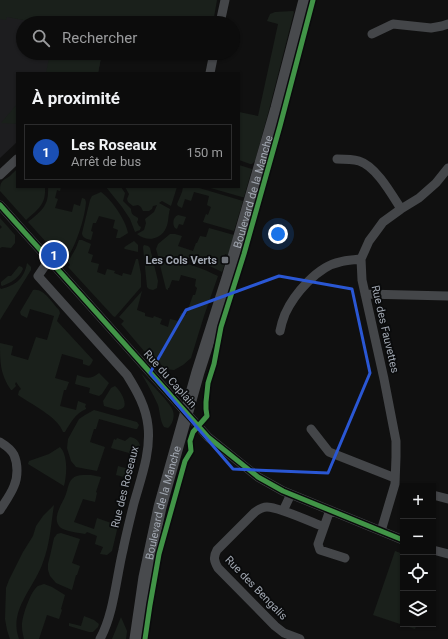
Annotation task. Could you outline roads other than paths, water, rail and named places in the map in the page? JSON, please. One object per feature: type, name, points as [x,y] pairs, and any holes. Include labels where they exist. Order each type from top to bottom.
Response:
[{"type":"main road","name":"Boulevard de la Manche","points":[[136,639],[145,577],[160,507],[200,365],[232,264],[275,114],[304,0]]},
{"type":"street","points":[[222,16],[225,0]]},
{"type":"street","points":[[372,34],[393,24],[431,28],[448,24]]},
{"type":"street","points":[[210,72],[213,60]]},
{"type":"street","points":[[337,159],[359,161],[365,164],[376,173],[390,190],[401,209]]},
{"type":"street","points":[[0,175],[16,160]]},
{"type":"street","name":"Rue des Fauvettes","points":[[381,531],[398,483],[396,441],[362,280],[361,259],[369,241],[383,222],[420,198],[436,183],[448,168]]},
{"type":"street","name":"Rue du Caplain","points":[[0,205],[208,437],[258,477],[283,491],[400,539]]},
{"type":"street","points":[[280,331],[285,314],[294,298],[314,276],[325,268],[338,262],[361,259]]},
{"type":"street","name":"Rue des Roseaux","points":[[49,260],[38,276],[127,375],[136,389],[146,413],[148,425],[147,457],[131,515],[106,628],[100,639]]},
{"type":"street","points":[[365,294],[448,296]]},
{"type":"street","points":[[311,429],[329,452],[398,483]]},
{"type":"street","points":[[0,442],[14,455],[17,473],[14,486],[0,510]]},
{"type":"street","points":[[283,511],[291,494]]},
{"type":"street","points":[[436,496],[448,499]]},
{"type":"street","name":"Rue des Bengalis","points":[[300,639],[284,633],[275,626],[218,568],[214,562],[215,554],[217,550],[255,512],[262,508],[268,507],[283,511],[324,527]]},
{"type":"street","points":[[330,510],[318,544],[320,550],[345,558]]},
{"type":"street","points":[[436,551],[448,554]]},
{"type":"place","name":"Les Roseaux","points":[[54,255]]},
{"type":"place","name":"Les Cols Verts","points":[[225,260]]}]
